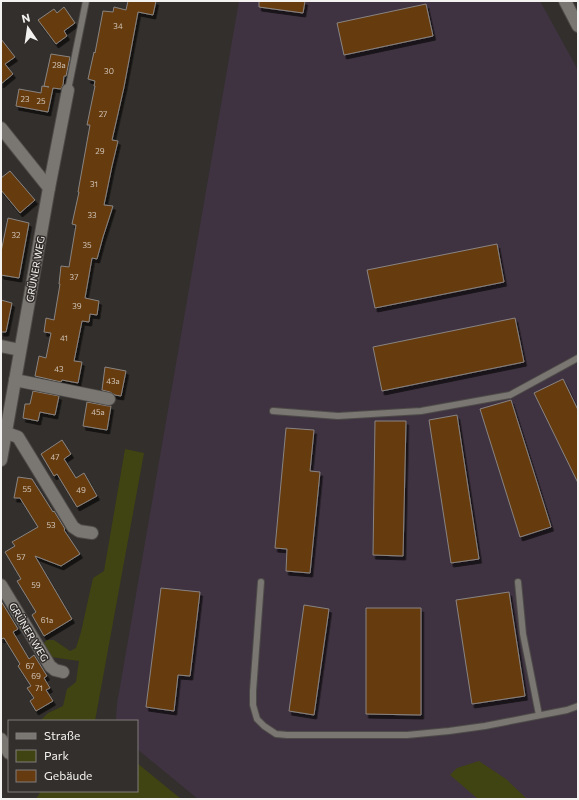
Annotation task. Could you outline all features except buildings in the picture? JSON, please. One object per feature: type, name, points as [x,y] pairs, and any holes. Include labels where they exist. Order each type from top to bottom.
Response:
[{"type":"street","points":[[565,1],[578,26]]},
{"type":"street","name":"GRÜNER WEG","points":[[1,460],[3,432],[16,380],[49,188],[68,90]]},
{"type":"street","points":[[1,128],[49,188]]},
{"type":"street","points":[[1,346],[20,350]]},
{"type":"street","points":[[16,380],[109,399]]},
{"type":"street","points":[[3,432],[18,437],[73,527],[79,531],[92,533]]},
{"type":"street","name":"GRÜNER WEG","points":[[1,586],[50,666],[63,672]]},
{"type":"street","points":[[1,740],[8,751]]},
{"type":"lane","name":"GRÜNER WEG","points":[[68,90],[86,1]]},
{"type":"lane","points":[[273,411],[338,416],[421,411],[510,395],[578,358]]},
{"type":"lane","points":[[261,582],[253,705],[257,719],[276,734],[407,735],[485,726],[567,710],[578,706]]},
{"type":"lane","points":[[518,582],[523,634],[540,715]]},
{"type":"shaded area","points":[[239,1],[540,1],[578,70],[578,799],[198,799],[138,750],[138,720],[116,720],[117,704]]},
{"type":"green space","points":[[125,449],[144,453],[95,720],[41,720],[48,713],[63,706],[67,689],[76,682],[79,661],[51,657],[43,644],[47,640],[54,640],[70,651],[76,648],[93,578],[104,571]]},
{"type":"green space","points":[[479,761],[506,779],[527,799],[478,799],[450,775],[457,768]]},
{"type":"green space","points":[[138,764],[181,799],[36,799],[40,792],[138,792]]}]
